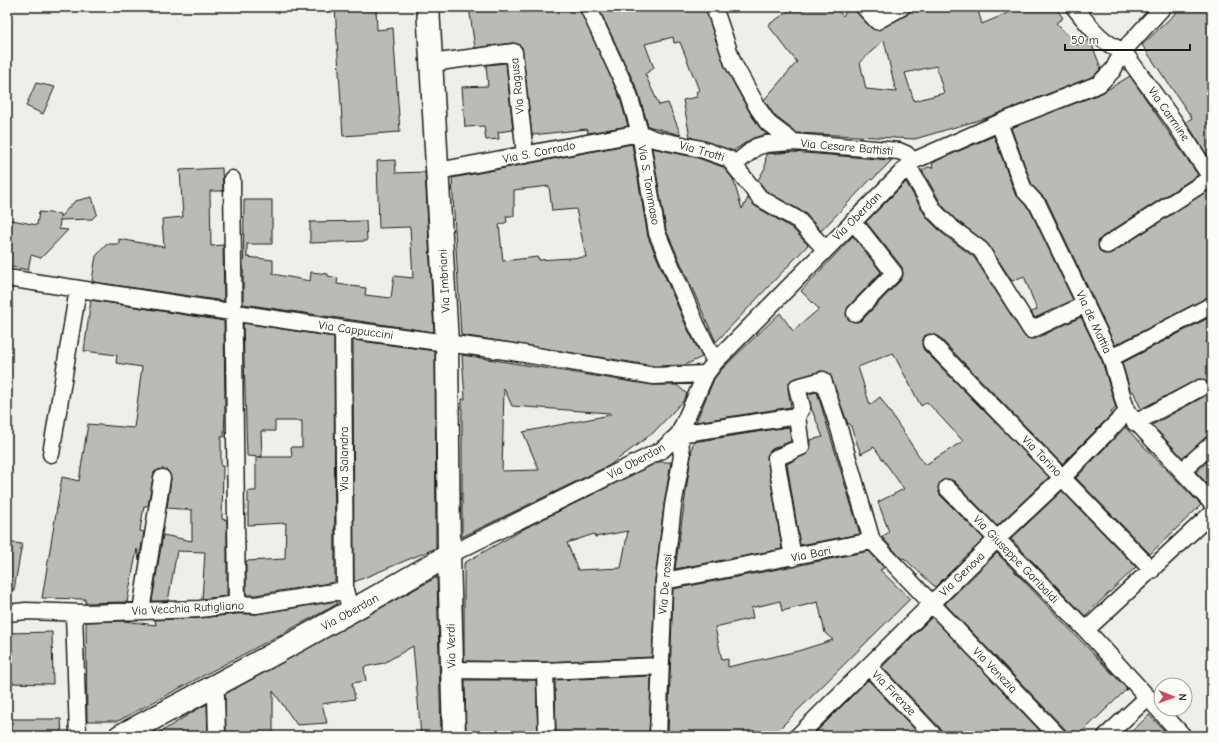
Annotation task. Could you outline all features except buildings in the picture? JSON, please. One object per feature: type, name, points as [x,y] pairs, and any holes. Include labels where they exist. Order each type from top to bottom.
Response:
[{"type":"street","name":"Via Imbriani","points":[[428,7],[447,343],[449,555]]},
{"type":"street","name":"Via S. Tommaso","points":[[588,7],[629,95],[640,133],[657,233],[696,324],[711,368]]},
{"type":"street","name":"Via Cesare Battisti","points":[[714,7],[733,63],[768,123],[793,142],[899,151],[906,154],[911,164]]},
{"type":"street","points":[[864,7],[877,21],[902,7]]},
{"type":"street","points":[[1074,7],[1101,40],[1111,47],[1123,51]]},
{"type":"street","name":"Via Oberdan","points":[[120,736],[212,689],[351,612],[449,555],[662,450],[679,434],[711,368],[825,249],[911,164],[999,123],[1099,84],[1113,70],[1123,51],[1162,7]]},
{"type":"street","name":"Via Carmine","points":[[1123,51],[1210,172]]},
{"type":"street","name":"Via Ragusa","points":[[431,63],[514,52],[525,155]]},
{"type":"street","name":"Via de Mattia","points":[[999,123],[1024,190],[1038,205],[1111,358],[1131,417],[1212,503]]},
{"type":"street","name":"Via S. Corrado","points":[[438,171],[640,133]]},
{"type":"street","name":"Via Trotti","points":[[640,133],[654,139],[722,155],[735,164],[760,198],[798,220],[825,249]]},
{"type":"street","points":[[735,164],[756,147],[766,144],[793,142]]},
{"type":"street","points":[[911,164],[934,211],[980,250],[1031,330],[1086,304]]},
{"type":"street","points":[[1108,245],[1210,172]]},
{"type":"street","points":[[232,179],[238,604]]},
{"type":"street","points":[[853,221],[894,273],[855,313]]},
{"type":"street","name":"Via Cappuccini","points":[[7,278],[343,329],[593,364],[654,376],[711,368]]},
{"type":"street","points":[[51,454],[78,289]]},
{"type":"street","points":[[1111,358],[1212,305]]},
{"type":"street","name":"Via Salandra","points":[[343,329],[345,590]]},
{"type":"street","name":"Via Torino","points":[[931,343],[1152,570]]},
{"type":"street","points":[[793,558],[776,458],[802,447],[797,416],[802,407],[797,387],[823,380],[839,428],[872,541],[931,604]]},
{"type":"street","name":"Via Genova","points":[[798,736],[997,539],[1063,477],[1131,417],[1200,388]]},
{"type":"street","points":[[679,434],[797,416]]},
{"type":"street","name":"Via De rossi","points":[[658,736],[664,581],[673,506],[682,456],[679,434]]},
{"type":"street","points":[[1182,471],[1212,444]]},
{"type":"street","points":[[140,611],[162,478]]},
{"type":"street","name":"Via Giuseppe Garibaldi","points":[[947,488],[1086,630],[1183,736]]},
{"type":"street","points":[[1086,630],[1212,513]]},
{"type":"street","name":"Via Bari","points":[[664,581],[793,558],[872,541]]},
{"type":"street","name":"Via Verdi","points":[[449,555],[454,736]]},
{"type":"street","points":[[345,590],[351,612]]},
{"type":"street","name":"Via Vecchia Rutigliano","points":[[7,613],[26,611],[74,613],[200,609],[238,604],[256,605],[345,590]]},
{"type":"street","name":"Via Venezia","points":[[931,604],[1058,736]]},
{"type":"street","points":[[74,613],[78,736]]},
{"type":"street","points":[[452,670],[545,671],[660,666]]},
{"type":"street","name":"Via Firenze","points":[[869,667],[934,736]]},
{"type":"street","points":[[545,671],[547,736]]},
{"type":"street","points":[[212,689],[216,696],[217,736]]},
{"type":"street","points":[[1106,736],[1148,697]]}]
